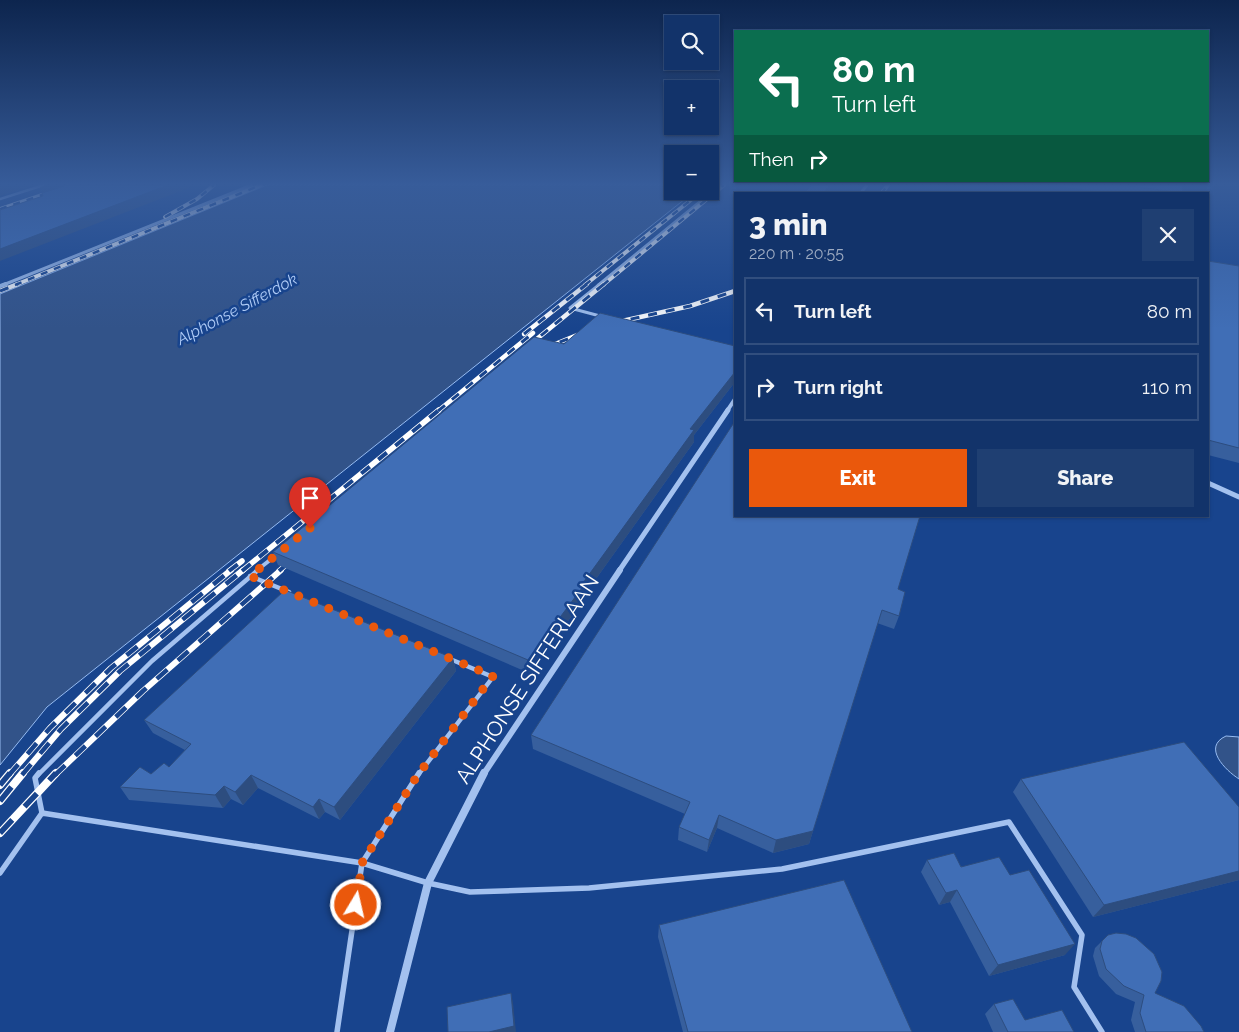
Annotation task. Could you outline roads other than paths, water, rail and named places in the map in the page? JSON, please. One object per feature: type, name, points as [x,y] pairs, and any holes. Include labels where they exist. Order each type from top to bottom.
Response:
[{"type":"street","points":[[0,286],[132,233]]},
{"type":"street","name":"ALPHONSE SIFFERLAAN","points":[[390,1032],[428,883],[488,765],[536,690],[734,399]]},
{"type":"street","points":[[1209,483],[1239,497]]},
{"type":"lane","points":[[605,317],[570,308],[661,233]]},
{"type":"lane","points":[[0,874],[42,813],[35,778],[92,716],[250,576],[288,546]]},
{"type":"lane","points":[[250,576],[294,594]]},
{"type":"lane","points":[[336,1032],[362,863],[417,776],[493,676],[448,658]]},
{"type":"lane","points":[[42,813],[362,863],[428,883],[470,892],[589,888],[782,869],[1009,822],[1082,936],[1074,987],[1102,1032]]},
{"type":"water","name":"Alphonse Sifferdok","points":[[149,233],[642,233],[47,707],[0,765],[0,294]]},
{"type":"water","points":[[1226,736],[1239,737],[1239,779],[1222,764],[1216,752],[1216,746],[1219,741]]},
{"type":"railway","points":[[15,285],[143,233]]},
{"type":"railway","points":[[585,285],[650,233]]},
{"type":"railway","points":[[603,285],[666,233]]},
{"type":"railway","points":[[0,291],[18,284]]},
{"type":"railway","points":[[524,334],[587,284]]},
{"type":"railway","points":[[527,347],[604,284]]},
{"type":"railway","points":[[613,323],[690,306],[734,291]]},
{"type":"railway","points":[[543,349],[587,331]]},
{"type":"railway","points":[[438,411],[533,333]]},
{"type":"railway","points":[[242,571],[439,410]]},
{"type":"railway","points":[[279,571],[294,558]]},
{"type":"railway","points":[[229,571],[242,561]]},
{"type":"railway","points":[[9,775],[50,728],[111,668],[231,570]]},
{"type":"railway","points":[[22,775],[61,729],[120,671],[243,570]]},
{"type":"railway","points":[[55,775],[143,691],[281,570]]},
{"type":"railway","points":[[0,785],[10,773]]},
{"type":"railway","points":[[0,801],[23,773]]},
{"type":"railway","points":[[0,833],[56,773]]}]
